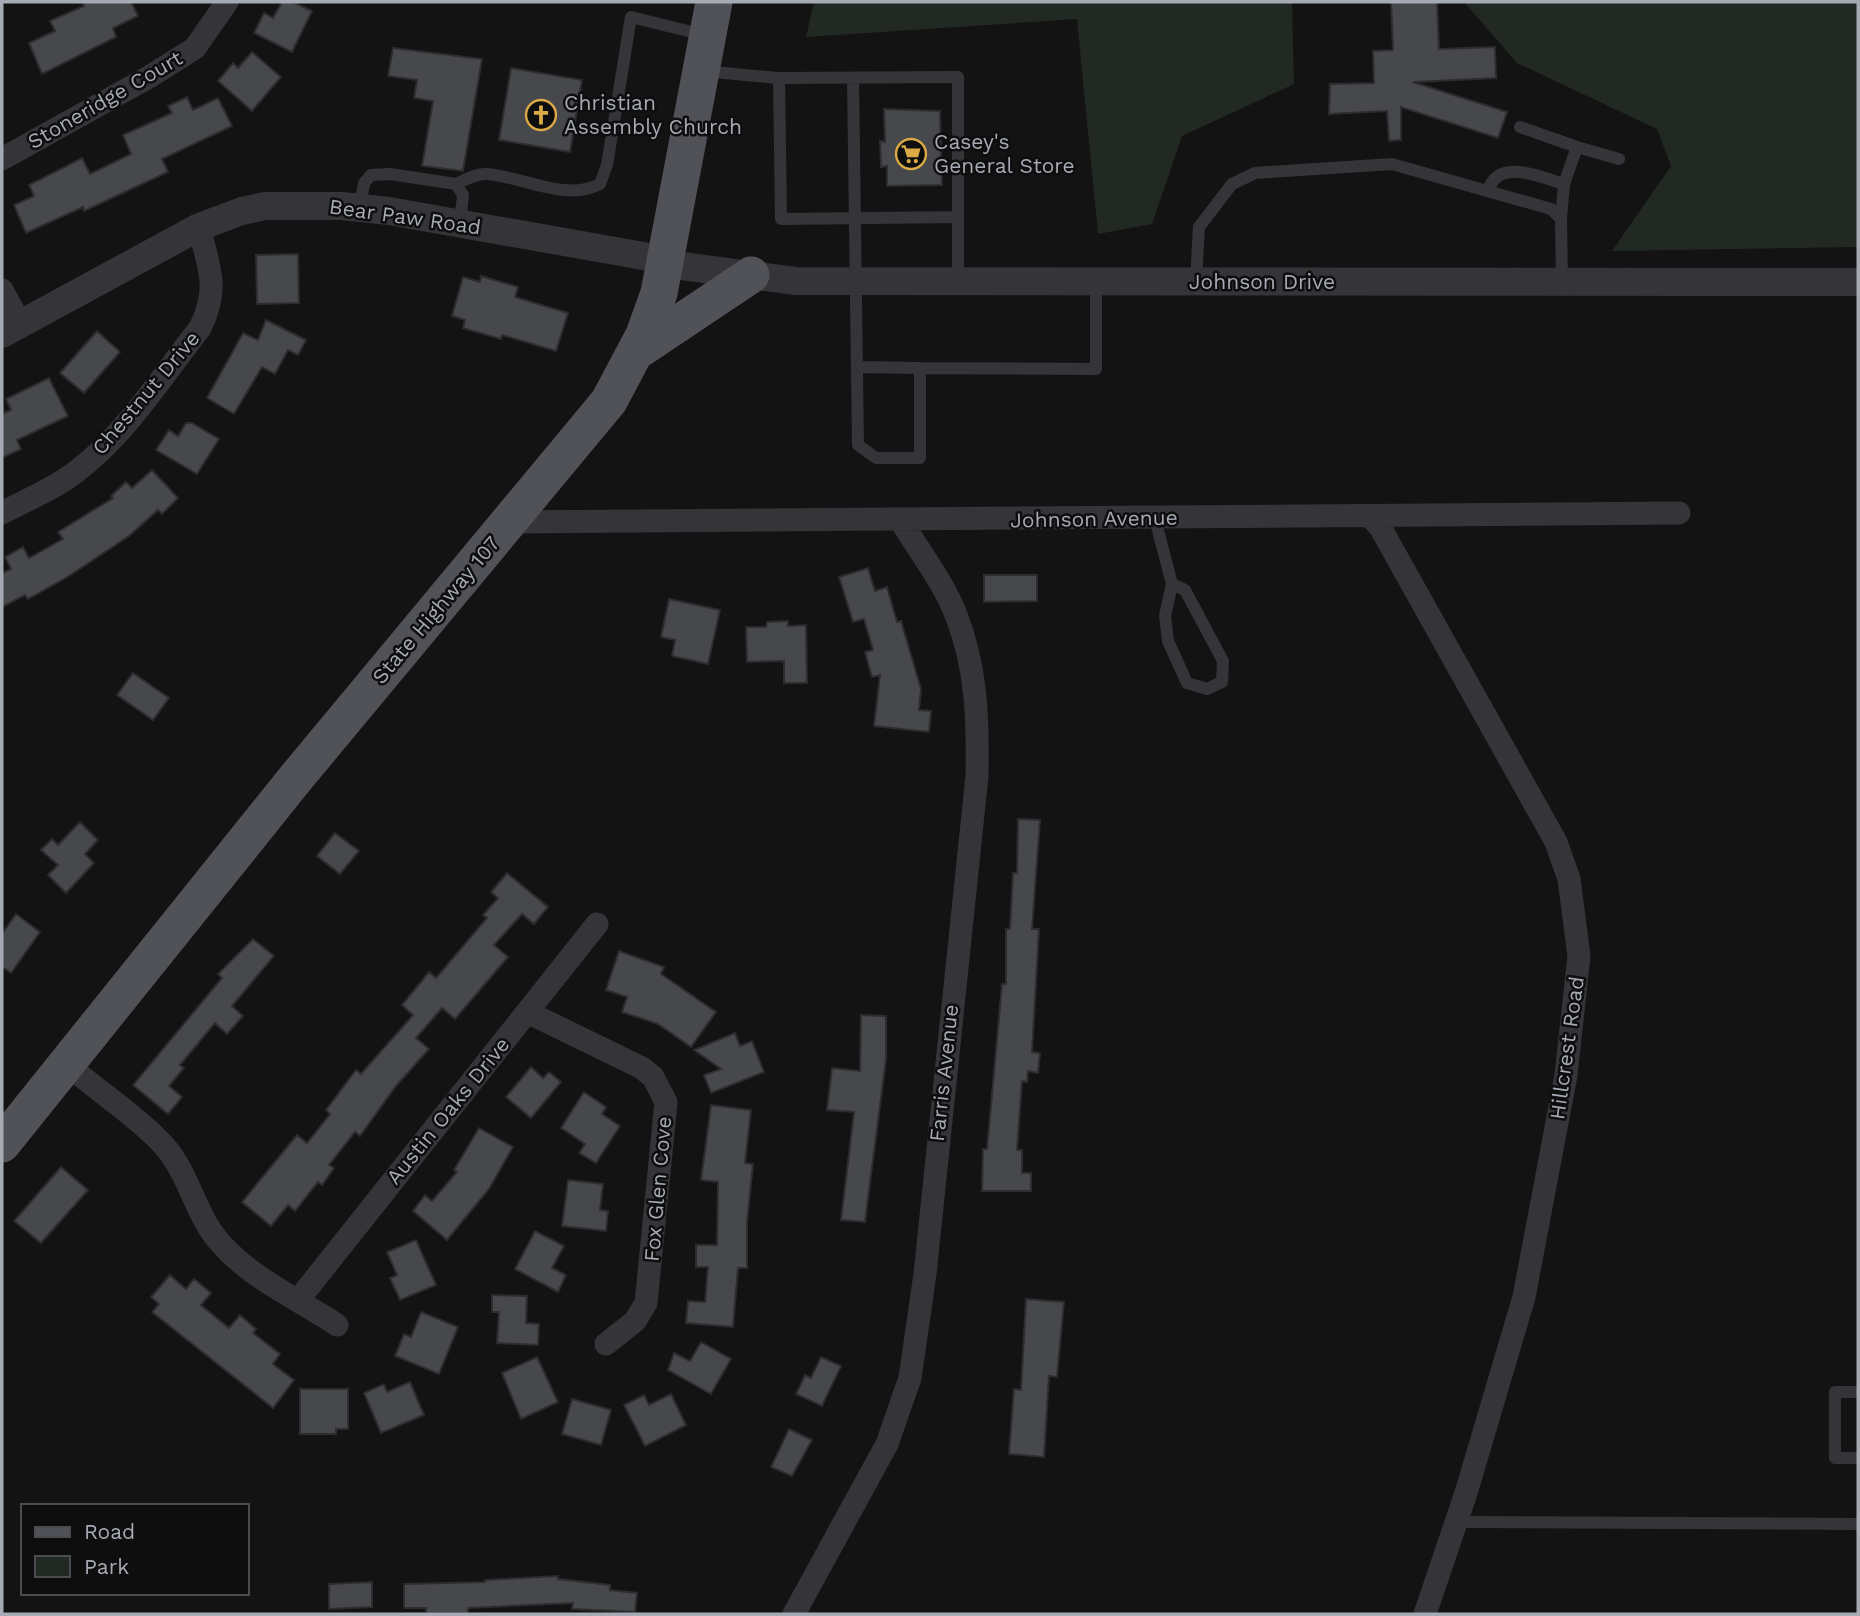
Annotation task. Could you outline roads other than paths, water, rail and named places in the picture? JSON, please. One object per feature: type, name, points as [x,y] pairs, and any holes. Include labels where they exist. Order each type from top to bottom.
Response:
[{"type":"main road","name":"State Highway 107","points":[[2,1144],[218,873],[609,401],[636,352],[667,264],[708,36]]},
{"type":"main road","points":[[636,352],[751,275]]},
{"type":"street","name":"Stoneridge Court","points":[[2,159],[149,77],[195,48],[227,2]]},
{"type":"street","name":"Bear Paw Road","points":[[11,328],[200,227],[231,214],[265,206],[287,204],[360,208],[649,257],[667,264]]},
{"type":"street","name":"Chestnut Drive","points":[[2,513],[75,473],[93,458],[116,434],[200,328],[210,309],[214,287],[200,227]]},
{"type":"street","name":"Johnson Drive","points":[[667,264],[796,281],[857,282],[1858,282]]},
{"type":"street","points":[[2,290],[11,328]]},
{"type":"street","name":"Johnson Avenue","points":[[509,522],[1679,513]]},
{"type":"street","name":"Hillcrest Road","points":[[1371,517],[1386,538],[1545,818],[1570,879],[1579,972],[1566,1075],[1529,1273],[1456,1522],[1425,1614]]},
{"type":"street","name":"Farris Avenue","points":[[794,1614],[887,1444],[910,1378],[925,1273],[977,776],[979,712],[970,662],[956,614],[901,521]]},
{"type":"street","name":"Austin Oaks Drive","points":[[299,1299],[597,924]]},
{"type":"street","name":"Fox Glen Cove","points":[[527,1012],[642,1068],[653,1077],[666,1102],[646,1303],[635,1321],[606,1344]]},
{"type":"street","points":[[67,1064],[164,1146],[180,1166],[209,1229],[233,1254],[259,1275],[337,1325]]},
{"type":"lane","points":[[360,208],[364,183],[371,175],[390,174],[456,184],[484,173],[572,191],[588,191],[600,184],[607,165],[631,18],[708,36],[779,78],[958,77],[958,282]]},
{"type":"lane","points":[[779,78],[781,219],[958,217]]},
{"type":"lane","points":[[853,78],[858,445],[876,458],[920,458],[920,368]]},
{"type":"lane","points":[[1520,127],[1619,159]]},
{"type":"lane","points":[[1562,282],[1561,219],[1564,184],[1572,169],[1577,147]]},
{"type":"lane","points":[[1195,282],[1199,228],[1232,184],[1255,173],[1392,164],[1551,209],[1561,219]]},
{"type":"lane","points":[[1488,191],[1498,173],[1516,172],[1564,184]]},
{"type":"lane","points":[[456,184],[463,195],[460,224]]},
{"type":"lane","points":[[858,367],[1096,369],[1096,282]]},
{"type":"lane","points":[[1155,519],[1172,584],[1165,616],[1168,641],[1187,682],[1207,689],[1222,682],[1223,661],[1185,590],[1172,584]]},
{"type":"lane","points":[[1858,1392],[1835,1392],[1835,1458],[1858,1458]]},
{"type":"lane","points":[[1456,1522],[1858,1524]]},
{"type":"place","name":"Christian Assembly Church","points":[[541,115]]},
{"type":"place","name":"Casey's General Store","points":[[911,154]]}]
